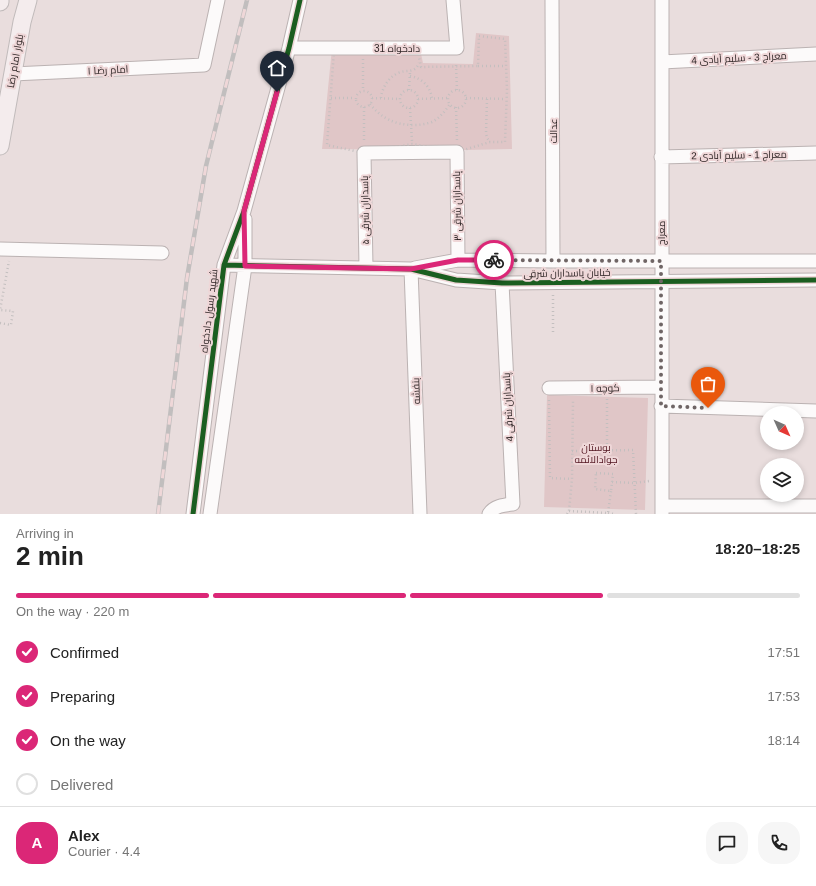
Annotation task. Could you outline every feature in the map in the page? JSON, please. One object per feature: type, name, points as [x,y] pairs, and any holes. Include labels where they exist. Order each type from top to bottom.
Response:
[{"type":"main road","name":"بلوار امام رضا","points":[[0,146],[22,22],[28,0]]},
{"type":"street","name":"امام رضا ۱","points":[[13,74],[204,65],[218,0]]},
{"type":"street","name":"شهید رسول دادخواه","points":[[193,514],[224,265],[244,211],[289,48],[300,0]]},
{"type":"street","points":[[454,0],[457,48]]},
{"type":"street","name":"عدالت","points":[[552,0],[553,261]]},
{"type":"street","name":"معراج","points":[[662,0],[662,510]]},
{"type":"street","name":"دادخواه 31","points":[[289,48],[457,48]]},
{"type":"street","name":"معراج 3 - سلیم آبادی 4","points":[[662,62],[816,54]]},
{"type":"street","points":[[364,153],[457,152]]},
{"type":"street","name":"پاسداران شرقی ۳","points":[[457,152],[458,260]]},
{"type":"street","name":"پاسداران شرقی ۵","points":[[364,153],[366,267]]},
{"type":"street","name":"معراج 1 - سلیم آبادی 2","points":[[661,157],[816,153]]},
{"type":"street","name":"شهید رسول دادخواه","points":[[210,514],[245,266],[244,211]]},
{"type":"street","points":[[6,249],[162,253]]},
{"type":"street","name":"خیابان پاسداران شرقی","points":[[411,269],[458,260],[816,261]]},
{"type":"street","name":"خیابان پاسداران شرقی","points":[[224,265],[411,269],[456,280],[502,283],[816,280]]},
{"type":"street","name":"بنفشه","points":[[411,269],[420,514]]},
{"type":"street","name":"پاسداران شرقی 4","points":[[489,514],[490,511],[499,506],[513,504],[502,283]]},
{"type":"street","name":"کوچه ۱","points":[[549,388],[661,387]]},
{"type":"street","points":[[661,406],[816,411]]},
{"type":"street","points":[[662,510],[816,506]]},
{"type":"path","points":[[478,66],[479,36],[505,39],[506,66],[505,142],[490,142],[457,152],[412,144],[364,153],[327,145],[334,51],[418,52],[421,67],[506,66]]},
{"type":"path","points":[[457,48],[457,90]]},
{"type":"path","points":[[363,51],[363,91]]},
{"type":"path","points":[[381,98],[383,89],[390,79],[399,73],[410,72],[417,67],[419,61]]},
{"type":"path","points":[[409,90],[410,72]]},
{"type":"path","points":[[410,76],[419,79],[430,89],[432,99]]},
{"type":"path","points":[[409,90],[416,93],[418,99],[416,104],[410,108],[403,106],[400,99],[402,92],[409,90]]},
{"type":"path","points":[[457,90],[462,92],[466,98]]},
{"type":"path","points":[[448,98],[452,92],[457,90]]},
{"type":"path","points":[[355,98],[357,93],[363,91],[369,93],[372,98]]},
{"type":"path","points":[[330,98],[355,98]]},
{"type":"path","points":[[355,98],[357,103],[364,107]]},
{"type":"path","points":[[372,98],[400,99]]},
{"type":"path","points":[[364,107],[370,104],[372,98]]},
{"type":"path","points":[[418,99],[448,98]]},
{"type":"path","points":[[448,98],[450,104],[456,108]]},
{"type":"path","points":[[466,98],[506,99]]},
{"type":"path","points":[[456,108],[464,104],[466,98]]},
{"type":"path","points":[[487,99],[486,133],[490,142]]},
{"type":"path","points":[[370,104],[378,113],[389,120],[401,124],[412,125],[432,122],[443,113],[450,104]]},
{"type":"path","points":[[364,107],[364,153]]},
{"type":"path","points":[[410,108],[412,144]]},
{"type":"path","points":[[456,108],[457,152]]},
{"type":"path","points":[[0,323],[11,325],[13,311],[0,310],[6,249]]},
{"type":"path","points":[[553,282],[553,332]]},
{"type":"path","points":[[549,388],[550,478],[572,479]]},
{"type":"path","points":[[567,514],[569,511],[572,479],[573,388]]},
{"type":"path","points":[[607,388],[607,450]]},
{"type":"path","points":[[572,451],[633,450],[636,514]]},
{"type":"path","points":[[608,513],[611,491],[613,474],[596,473],[595,489],[611,491]]},
{"type":"path","points":[[612,482],[634,483],[662,480]]},
{"type":"path","points":[[569,511],[614,514]]},
{"type":"green space","points":[[476,33],[509,36],[512,149],[322,149],[332,48],[420,49],[423,63],[473,64]]},
{"type":"green space","name":"بوستان جوادالائمه","points":[[547,395],[648,398],[645,510],[544,507]]},
{"type":"railway","points":[[158,514],[187,278],[206,166],[247,0]]},
{"type":"cycle path","points":[[193,514],[224,265],[244,211],[289,48],[300,0]]},
{"type":"cycle path","points":[[224,265],[411,269],[456,280],[502,283],[816,280]]},
{"type":"way so far","points":[[494,260],[661,261],[661,406],[708,408]]},
{"type":"route","points":[[277,92],[244,211],[245,266],[411,269],[458,260],[494,260]]}]
